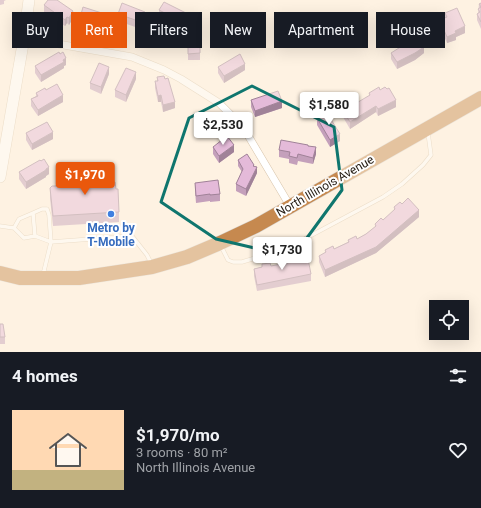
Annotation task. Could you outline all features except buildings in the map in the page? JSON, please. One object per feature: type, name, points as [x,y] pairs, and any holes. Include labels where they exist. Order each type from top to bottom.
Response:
[{"type":"highway","name":"North Illinois Avenue","points":[[20,278],[79,278],[152,267],[187,257],[256,226],[481,98]]},
{"type":"highway","points":[[0,273],[20,278]]},
{"type":"highway","points":[[0,285],[20,278]]},
{"type":"street","points":[[27,12],[29,0]]},
{"type":"street","points":[[63,45],[132,57],[151,64],[181,79],[219,103],[246,132],[290,206]]},
{"type":"street","points":[[0,177],[22,48]]},
{"type":"lane","points":[[220,243],[228,260],[233,262],[242,262],[297,243],[383,197],[402,184],[423,165],[431,155],[427,128]]},
{"type":"lane","points":[[14,228],[19,219],[42,209],[48,210],[51,242],[42,278]]},
{"type":"lane","points":[[33,213],[35,236]]},
{"type":"lane","points":[[0,226],[14,228],[24,238],[35,236],[51,242],[132,236],[147,256],[152,267]]},
{"type":"highlighted area","points":[[252,86],[334,127],[342,190],[293,257],[216,239],[161,202],[189,118]]},
{"type":"place","name":"Metro by T-Mobile","points":[[111,214]]}]
